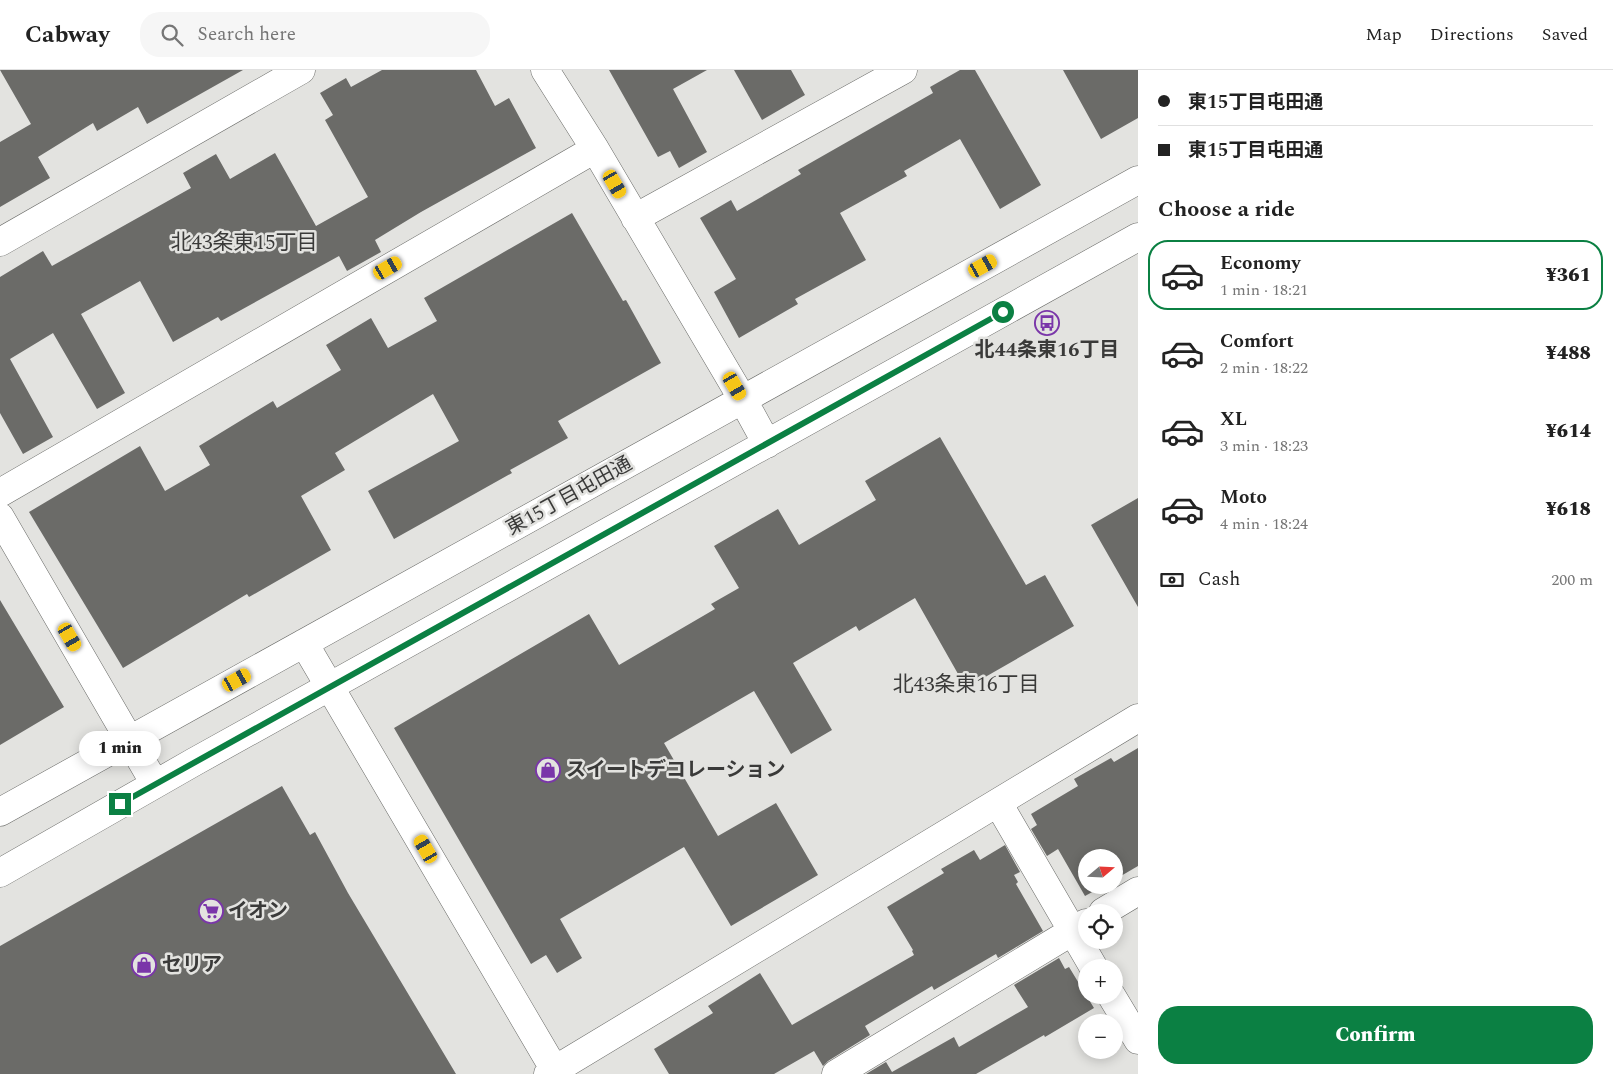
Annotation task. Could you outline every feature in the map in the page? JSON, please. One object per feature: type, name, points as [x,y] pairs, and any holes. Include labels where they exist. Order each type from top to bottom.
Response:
[{"type":"street","points":[[0,242],[302,70]]},
{"type":"street","points":[[545,70],[595,149],[767,444]]},
{"type":"street","points":[[635,218],[903,70]]},
{"type":"street","points":[[0,493],[595,149]]},
{"type":"street","name":"東15丁目屯田通","points":[[0,812],[1138,180]]},
{"type":"street","points":[[0,872],[330,686],[1138,237]]},
{"type":"street","points":[[0,517],[155,784]]},
{"type":"street","points":[[304,643],[553,1073],[1138,718]]},
{"type":"street","points":[[998,803],[1078,925]]},
{"type":"street","points":[[1116,904],[1138,891]]},
{"type":"street","points":[[836,1074],[1078,928]]},
{"type":"street","points":[[1116,1004],[1138,1040]]},
{"type":"building","points":[[0,70],[243,70],[147,124],[138,107],[97,131],[93,123],[38,157],[50,178],[0,207],[0,142],[31,124]]},
{"type":"building","points":[[382,70],[476,70],[495,106],[509,98],[536,148],[375,240],[381,252],[347,271],[339,256],[221,321],[218,317],[173,342],[140,281],[81,314],[125,393],[97,409],[53,333],[10,359],[53,437],[23,454],[0,413],[0,277],[43,251],[52,266],[191,188],[183,173],[216,154],[230,179],[275,153],[316,226],[368,197],[325,120],[333,115],[320,93],[346,78],[351,87]]},
{"type":"building","points":[[609,70],[707,70],[673,89],[707,152],[679,168],[670,151],[658,157]]},
{"type":"building","points":[[734,70],[791,70],[805,95],[762,120]]},
{"type":"building","points":[[960,70],[975,70],[1041,185],[1000,209],[960,139],[904,171],[907,176],[840,213],[866,260],[795,299],[798,304],[739,338],[714,292],[736,279],[700,218],[731,200],[737,211],[801,174],[798,170],[933,93],[930,87]]},
{"type":"building","points":[[1063,70],[1138,70],[1138,118],[1101,139]]},
{"type":"building","points":[[572,213],[623,301],[626,300],[661,363],[558,421],[568,438],[510,470],[512,473],[394,539],[368,491],[459,441],[433,394],[335,453],[345,470],[301,496],[331,550],[249,597],[247,594],[123,668],[29,512],[140,446],[165,491],[210,465],[199,446],[273,401],[277,408],[341,370],[326,345],[371,318],[388,348],[437,321],[424,298]]},
{"type":"building","points":[[940,437],[1026,585],[1045,575],[1074,626],[966,688],[915,598],[859,631],[856,626],[793,663],[832,730],[791,754],[754,691],[664,743],[718,836],[776,803],[818,875],[731,926],[684,847],[560,919],[582,958],[557,973],[546,955],[531,964],[394,728],[589,614],[619,665],[715,609],[711,604],[739,588],[714,546],[778,509],[799,545],[876,500],[865,481]]},
{"type":"building","points":[[1138,498],[1138,607],[1091,525]]},
{"type":"building","points":[[0,600],[64,707],[0,745]]},
{"type":"building","points":[[1138,748],[1138,866],[1123,875],[1123,849],[1078,849],[1078,884],[1058,849],[1047,856],[1031,829],[1037,825],[1031,814],[1078,786],[1074,779],[1111,758],[1114,762]]},
{"type":"building","points":[[282,786],[310,835],[315,832],[348,893],[456,1074],[0,1074],[0,946]]},
{"type":"building","points":[[1005,845],[1020,872],[1014,875],[1018,882],[1016,884],[1043,931],[998,958],[996,954],[934,990],[932,986],[865,1026],[870,1035],[823,1066],[814,1051],[774,1074],[669,1074],[654,1049],[713,1013],[708,1006],[760,973],[792,1025],[914,955],[913,950],[887,907],[944,873],[941,869],[974,850],[980,860]]},
{"type":"building","points":[[1059,958],[1065,969],[1069,967],[1078,982],[1078,1004],[1092,1004],[1094,1008],[1084,1014],[1078,1014],[1078,1017],[1045,1037],[1044,1035],[976,1074],[866,1074],[886,1062],[892,1072],[954,1037],[959,1047],[1028,1007],[1014,985]]},
{"type":"place","name":"北44条東16丁目","points":[[1047,323]]},
{"type":"place","name":"スイートデコレーション","points":[[548,770]]},
{"type":"place","name":"イオン","points":[[211,911]]},
{"type":"place","name":"セリア","points":[[144,965]]},
{"type":"district","name":"北43条東15丁目","points":[[244,243]]},
{"type":"district","name":"北43条東16丁目","points":[[966,685]]},
{"type":"route","points":[[120,804],[1003,312]]}]
